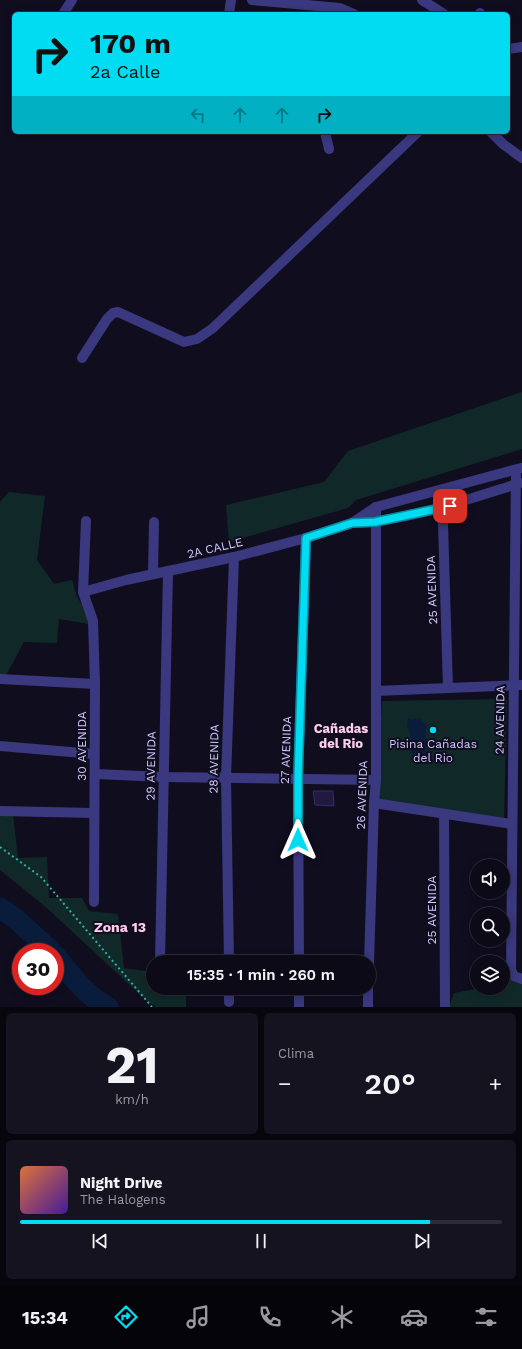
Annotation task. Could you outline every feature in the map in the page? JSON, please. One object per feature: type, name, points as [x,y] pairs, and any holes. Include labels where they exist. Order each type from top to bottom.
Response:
[{"type":"street","points":[[64,12],[72,0]]},
{"type":"street","points":[[229,12],[231,0]]},
{"type":"street","points":[[252,0],[290,2],[340,8],[349,12]]},
{"type":"street","points":[[425,1],[441,12]]},
{"type":"street","points":[[510,49],[522,47]]},
{"type":"street","points":[[326,134],[329,149]]},
{"type":"street","points":[[82,358],[107,319],[112,313],[118,312],[157,329],[175,339],[184,342],[197,339],[213,328],[416,134]]},
{"type":"street","points":[[493,134],[503,144],[522,158]]},
{"type":"street","name":"24 AVENIDA","points":[[519,469],[518,699],[512,824],[511,970],[514,976],[522,978]]},
{"type":"street","name":"2A CALLE","points":[[83,592],[126,580],[234,558],[306,538],[352,523],[376,508],[519,469]]},
{"type":"street","name":"2A CALLE","points":[[352,523],[375,522],[442,508],[518,484]]},
{"type":"street","name":"25 AVENIDA","points":[[442,491],[448,688]]},
{"type":"street","name":"26 AVENIDA","points":[[369,955],[376,780],[376,508]]},
{"type":"street","points":[[83,592],[86,521]]},
{"type":"street","points":[[153,574],[154,522]]},
{"type":"street","name":"27 AVENIDA","points":[[299,955],[298,779],[306,538]]},
{"type":"street","name":"28 AVENIDA","points":[[228,955],[226,778],[234,558]]},
{"type":"street","name":"29 AVENIDA","points":[[160,955],[168,572]]},
{"type":"street","name":"30 AVENIDA","points":[[83,592],[93,621],[95,684],[94,902]]},
{"type":"street","points":[[0,679],[95,684]]},
{"type":"street","points":[[376,691],[518,685]]},
{"type":"street","points":[[0,746],[94,754]]},
{"type":"street","points":[[95,774],[164,777],[376,780]]},
{"type":"street","points":[[374,803],[512,824]]},
{"type":"street","points":[[0,811],[94,813]]},
{"type":"street","name":"25 AVENIDA","points":[[444,814],[445,1007]]},
{"type":"street","points":[[229,995],[229,1002]]},
{"type":"street","points":[[299,995],[299,1007]]},
{"type":"street","points":[[368,995],[368,1007]]},
{"type":"path","points":[[0,847],[41,877],[152,1007]]},
{"type":"green space","points":[[522,392],[522,449],[356,500],[348,508],[229,542],[226,505],[324,482],[348,451]]},
{"type":"green space","points":[[9,492],[45,496],[37,560],[54,584],[72,580],[77,597],[87,612],[89,624],[59,619],[57,643],[24,642],[5,677],[0,677],[0,502]]},
{"type":"green space","points":[[507,699],[504,819],[376,802],[382,701]]},
{"type":"green space","points":[[0,814],[13,814],[18,858],[47,857],[49,898],[82,898],[89,911],[118,914],[124,968],[146,971],[146,995],[186,995],[186,1007],[156,1007],[147,1001],[47,908],[0,870]]},
{"type":"green space","points":[[510,973],[522,973],[522,1007],[449,1007],[454,993],[470,990],[470,995],[510,995]]},
{"type":"water","points":[[408,718],[413,720],[416,718],[418,720],[420,718],[423,723],[427,725],[425,735],[427,742],[425,748],[427,754],[418,759],[415,754],[410,753],[412,740],[407,728]]},
{"type":"building","points":[[313,791],[333,791],[334,806],[315,805]]},
{"type":"waterway","points":[[0,908],[16,919],[42,943]]},
{"type":"waterway","points":[[64,966],[85,991],[108,1007]]},
{"type":"place","name":"Pisina Cañadas del Rio","points":[[433,730]]},
{"type":"district","name":"Cañadas del Rio","points":[[341,736]]},
{"type":"district","name":"Zona 13","points":[[120,927]]},
{"type":"route","points":[[298,840],[298,779],[306,538],[352,523],[375,522],[450,506]]}]
